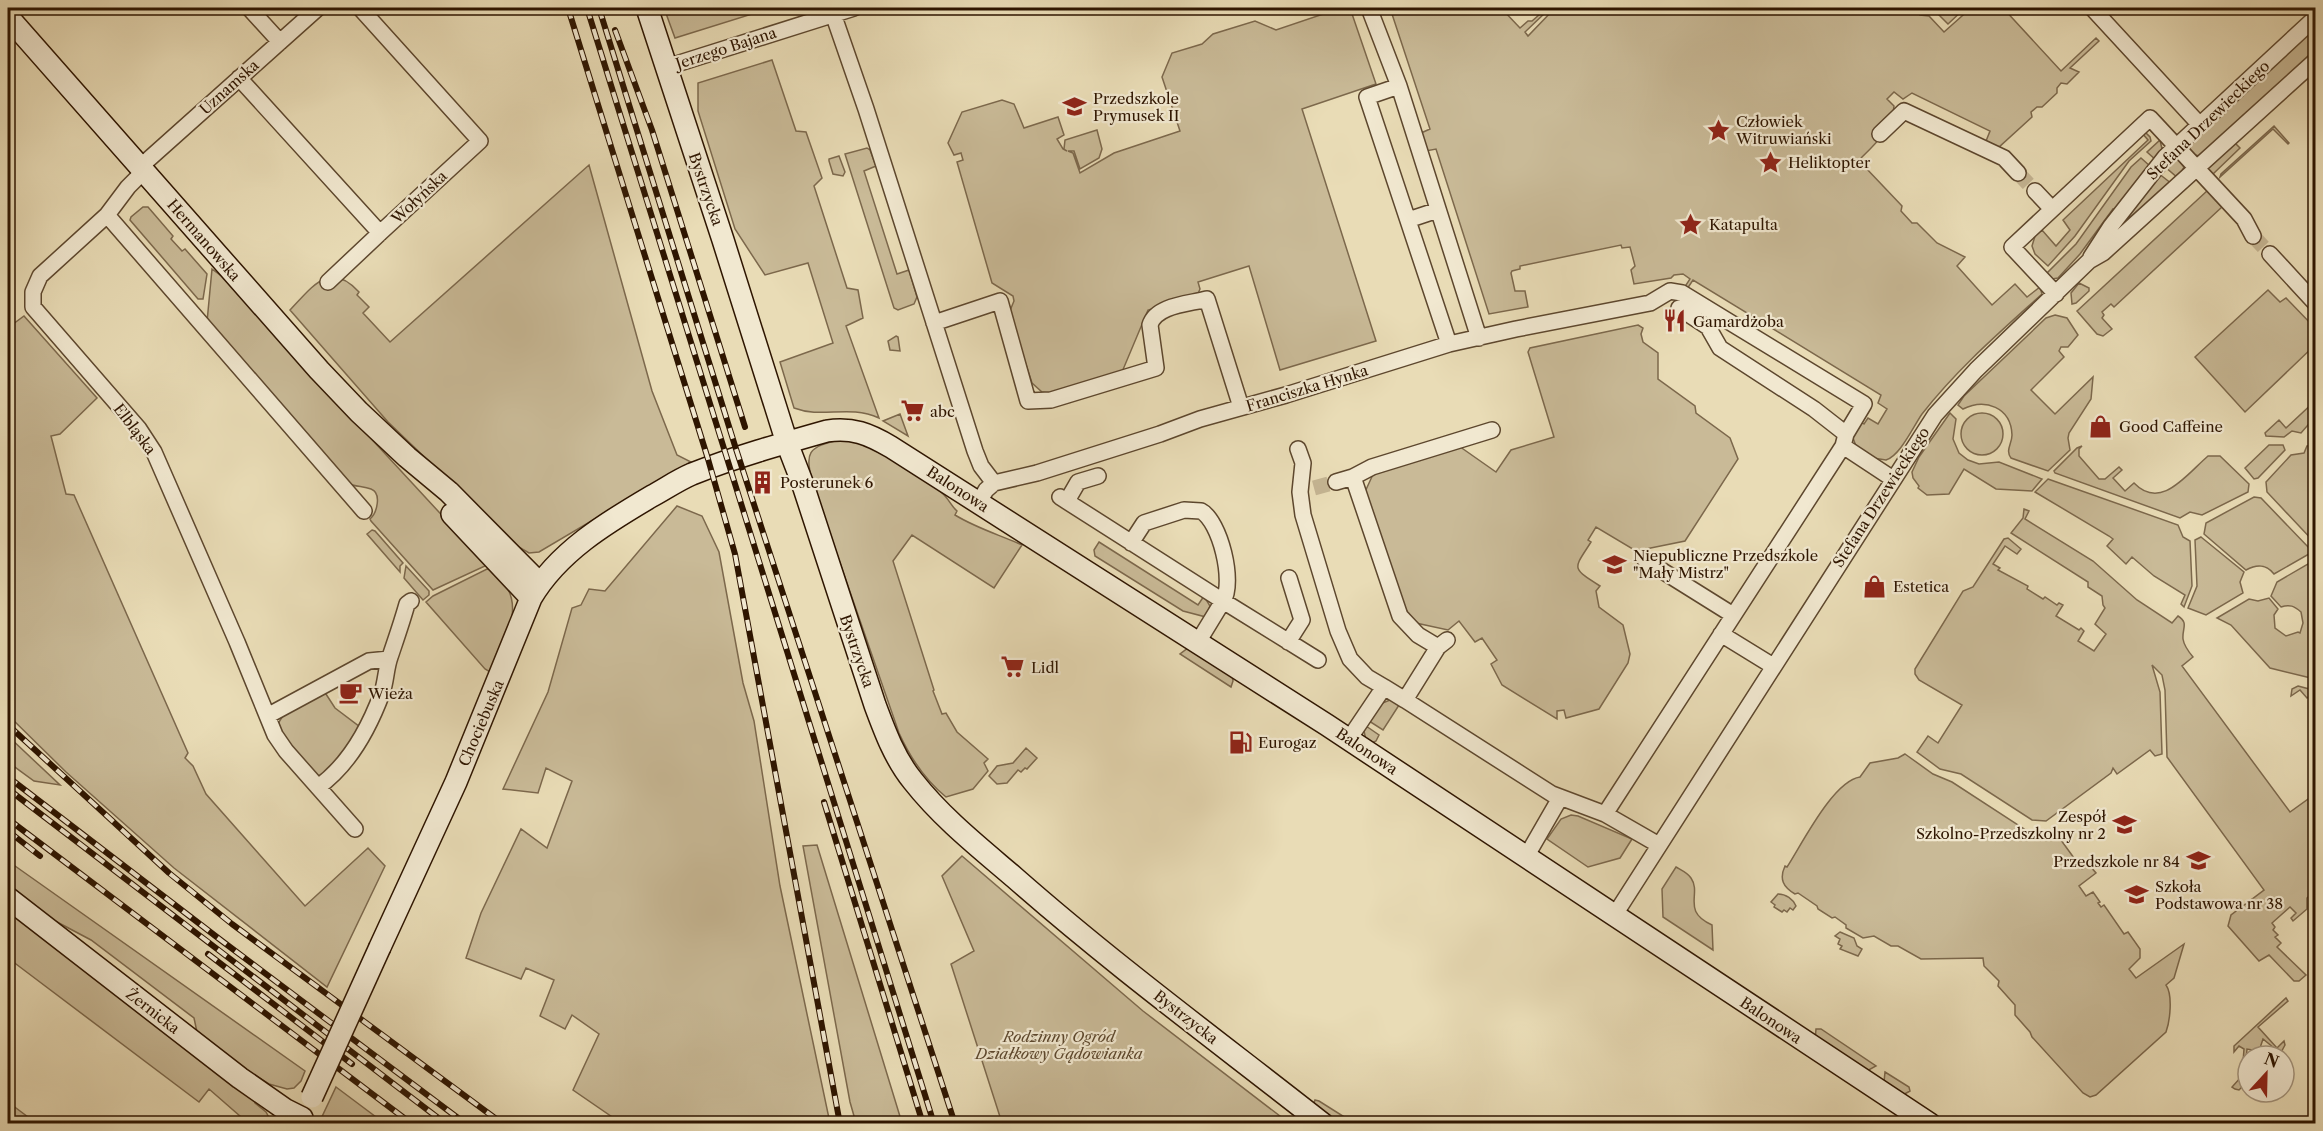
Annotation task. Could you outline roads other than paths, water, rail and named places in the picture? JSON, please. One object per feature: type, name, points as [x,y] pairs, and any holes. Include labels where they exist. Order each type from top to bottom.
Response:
[{"type":"street","points":[[249,8],[280,42]]},
{"type":"street","name":"Uznamska","points":[[142,169],[318,8]]},
{"type":"street","name":"Wołyńska","points":[[239,78],[380,233],[480,141],[360,8]]},
{"type":"street","name":"Bystrzycka","points":[[647,8],[787,443],[886,735],[912,780],[964,833],[1084,938],[1323,1124]]},
{"type":"street","name":"Jerzego Bajana","points":[[667,67],[832,11],[854,8]]},
{"type":"street","points":[[1369,8],[1399,86],[1479,338]]},
{"type":"street","points":[[2092,8],[2200,125]]},
{"type":"street","points":[[832,11],[866,109],[975,451],[981,466],[994,483],[986,490],[979,502]]},
{"type":"street","name":"Hermanowska","points":[[8,16],[319,370],[407,458],[441,502],[535,591]]},
{"type":"street","name":"Stefana Drzewieckiego","points":[[1614,916],[1935,415],[1957,389],[2089,261],[2149,175],[2176,146],[2316,17]]},
{"type":"street","name":"Stefana Drzewieckiego","points":[[2089,261],[2103,253],[2316,60]]},
{"type":"street","points":[[1399,86],[1367,97],[1449,344]]},
{"type":"street","points":[[1880,134],[1904,111],[2004,158],[2018,173]]},
{"type":"street","points":[[2056,294],[2012,247],[2150,118],[2244,219],[2253,236]]},
{"type":"street","name":"Elbląska","points":[[142,169],[107,215],[40,276],[33,292],[33,307],[139,429],[154,452],[269,715],[275,735],[286,751],[355,830]]},
{"type":"street","points":[[2035,191],[2052,209]]},
{"type":"street","points":[[1408,220],[1438,210]]},
{"type":"street","points":[[107,215],[364,511]]},
{"type":"street","points":[[328,282],[380,233]]},
{"type":"street","points":[[2270,254],[2316,304]]},
{"type":"street","name":"Franciszka Hynka","points":[[994,483],[1037,474],[1200,419],[1449,344],[1650,303],[1664,294],[1676,291],[1691,310]]},
{"type":"street","points":[[934,323],[1000,301],[1028,401],[1051,400],[1156,368],[1150,325],[1152,318],[1161,310],[1207,299],[1241,407]]},
{"type":"street","points":[[1605,814],[1845,440],[1864,404],[1691,310]]},
{"type":"street","points":[[1691,310],[1708,327],[1720,348],[1814,409],[1845,440],[1893,479]]},
{"type":"street","name":"Balonowa","points":[[787,443],[836,429],[865,432],[979,502],[1349,739],[1930,1124]]},
{"type":"street","points":[[1336,482],[1391,461],[1492,430]]},
{"type":"street","name":"Chociebuska","points":[[301,1121],[456,782],[535,591],[569,553],[598,530],[689,475],[787,443]]},
{"type":"street","points":[[1298,449],[1303,463],[1307,490],[1303,515],[1345,649],[1358,668],[1384,687],[1560,798],[1605,814],[1659,845]]},
{"type":"street","points":[[1098,476],[1078,482],[1063,499],[1318,660]]},
{"type":"street","points":[[1353,477],[1400,616],[1418,635],[1442,643],[1406,700]]},
{"type":"street","points":[[1131,543],[1144,523],[1190,509],[1206,513],[1212,522],[1229,579],[1227,595],[1198,642]]},
{"type":"street","points":[[1645,560],[1733,615]]},
{"type":"street","points":[[1288,642],[1302,620],[1289,578]]},
{"type":"street","points":[[318,787],[328,780],[348,758],[363,732],[382,691],[389,658],[407,604],[411,601]]},
{"type":"street","points":[[1720,634],[1773,666]]},
{"type":"street","points":[[269,715],[369,661],[389,658]]},
{"type":"street","points":[[1349,739],[1384,687]]},
{"type":"street","points":[[1526,857],[1560,798]]},
{"type":"street","name":"Żernicka","points":[[8,898],[247,1083],[301,1121]]},
{"type":"tunnel","points":[[2018,173],[2035,191]]},
{"type":"tunnel","points":[[2253,236],[2270,254]]},
{"type":"tunnel","points":[[1314,488],[1336,482]]},
{"type":"railway","points":[[568,8],[708,459],[735,554],[840,1124]]},
{"type":"railway","points":[[587,8],[934,1124]]},
{"type":"railway","points":[[599,8],[736,449],[955,1124]]},
{"type":"railway","points":[[615,30],[652,130],[745,427]]},
{"type":"railway","points":[[8,725],[169,873],[232,924],[503,1124]]},
{"type":"railway","points":[[8,777],[466,1124]]},
{"type":"railway","points":[[8,789],[446,1124]]},
{"type":"railway","points":[[824,802],[923,1124]]},
{"type":"railway","points":[[8,819],[412,1124]]},
{"type":"railway","points":[[8,831],[40,856]]},
{"type":"railway","points":[[208,954],[352,1064]]},
{"type":"place","name":"Przedszkole Prymusek II","points":[[1075,107]]},
{"type":"place","name":"Człowiek Witruwiański","points":[[1718,130]]},
{"type":"place","name":"Heliktopter","points":[[1770,162]]},
{"type":"place","name":"Katapulta","points":[[1691,224]]},
{"type":"place","name":"Gamardżoba","points":[[1675,321]]},
{"type":"place","name":"abc","points":[[912,411]]},
{"type":"place","name":"Good Caffeine","points":[[2101,426]]},
{"type":"place","name":"Posterunek 6","points":[[762,482]]},
{"type":"place","name":"Niepubliczne Przedszkole \"Mały Mistrz\"","points":[[1615,564]]},
{"type":"place","name":"Estetica","points":[[1875,586]]},
{"type":"place","name":"Lidl","points":[[1013,667]]},
{"type":"place","name":"Wieża","points":[[350,693]]},
{"type":"place","name":"Eurogaz","points":[[1240,742]]},
{"type":"place","name":"Zespół Szkolno-Przedszkolny nr 2","points":[[2124,825]]},
{"type":"place","name":"Przedszkole nr 84","points":[[2198,861]]},
{"type":"place","name":"Szkoła Podstawowa nr 38","points":[[2137,895]]},
{"type":"park label","name":"Rodzinny Ogród Działkowy Gądowianka","points":[[1059,1044]]}]
